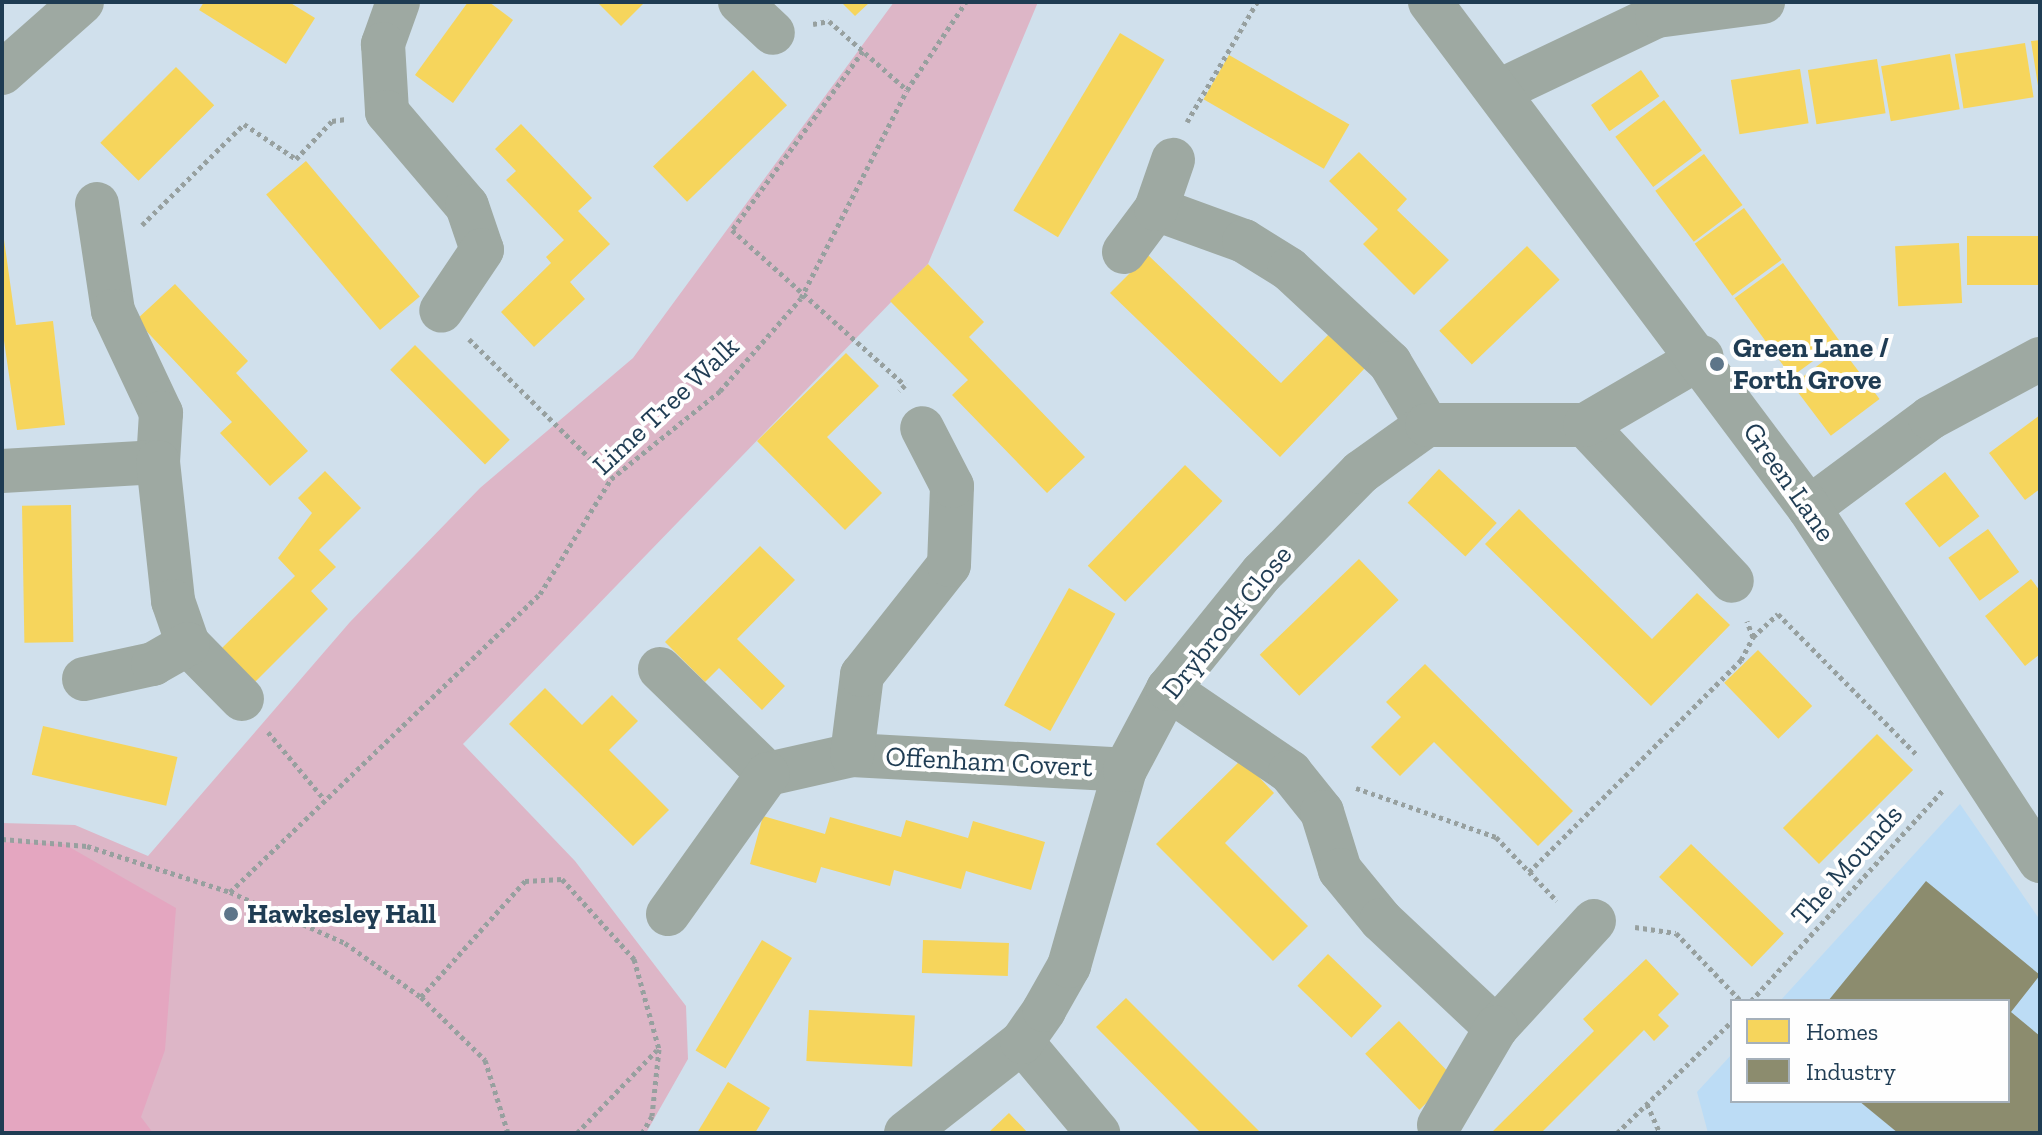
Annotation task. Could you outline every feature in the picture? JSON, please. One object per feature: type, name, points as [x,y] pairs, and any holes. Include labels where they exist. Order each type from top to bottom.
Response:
[{"type":"street","points":[[2,73],[82,2]]},
{"type":"street","points":[[398,2],[383,44],[387,112],[478,223],[482,250],[441,311]]},
{"type":"street","points":[[740,2],[773,33]]},
{"type":"street","name":"Green Lane","points":[[1430,2],[1702,357],[1809,508],[2040,861]]},
{"type":"street","points":[[1499,91],[1657,9],[1763,2]]},
{"type":"street","points":[[1124,252],[1156,209],[1173,160]]},
{"type":"street","points":[[97,204],[105,262],[122,336],[161,413],[158,462],[173,601],[188,644],[242,699]]},
{"type":"street","points":[[1156,209],[1244,241],[1289,269],[1390,363],[1427,425],[1585,425],[1702,357]]},
{"type":"street","points":[[1809,508],[1930,418],[2040,359]]},
{"type":"street","name":"Drybrook Close","points":[[906,1133],[1022,1042],[1069,966],[1125,770],[1168,689],[1262,573],[1350,483],[1427,425]]},
{"type":"street","points":[[1585,425],[1732,581]]},
{"type":"street","name":"Offenham Covert","points":[[852,755],[862,675],[949,565],[952,486],[922,428]]},
{"type":"street","points":[[2,471],[158,462]]},
{"type":"street","points":[[84,679],[153,664],[188,644]]},
{"type":"street","points":[[660,669],[768,774],[668,914]]},
{"type":"street","points":[[1168,689],[1290,772],[1322,812],[1350,883],[1496,1028]]},
{"type":"street","name":"Offenham Covert","points":[[768,774],[852,755],[1125,770]]},
{"type":"street","points":[[1439,1125],[1496,1028],[1590,926]]},
{"type":"street","points":[[1022,1042],[1098,1133]]},
{"type":"path","name":"Lime Tree Walk","points":[[230,892],[324,799],[359,775],[540,594],[611,479],[720,391],[801,298],[907,90],[966,2]]},
{"type":"path","points":[[1173,160],[1183,127],[1257,2]]},
{"type":"path","points":[[773,33],[829,21],[907,90]]},
{"type":"path","points":[[863,51],[732,230],[801,298],[905,385],[887,403],[922,428]]},
{"type":"path","points":[[105,262],[244,124],[296,159],[332,121],[387,112]]},
{"type":"path","points":[[441,311],[611,479]]},
{"type":"path","points":[[1732,581],[1753,637]]},
{"type":"path","points":[[1529,872],[1741,660],[1753,637],[1778,614],[1926,764]]},
{"type":"path","points":[[242,699],[324,799]]},
{"type":"path","name":"The Mounds","points":[[1753,999],[1947,785],[1936,774]]},
{"type":"path","points":[[1322,812],[1358,786],[1496,837],[1529,872],[1590,926],[1676,933],[1739,999]]},
{"type":"path","points":[[2,839],[87,846],[230,892],[345,943],[421,997],[485,1060],[508,1133]]},
{"type":"path","points":[[421,997],[525,881],[562,879],[634,959],[659,1049],[652,1116],[642,1133]]},
{"type":"path","points":[[1617,1133],[1730,1023]]},
{"type":"path","points":[[577,1133],[659,1049]]},
{"type":"path","points":[[1647,1104],[1660,1133]]},
{"type":"shaded area","points":[[894,2],[1038,2],[928,264],[463,744],[575,861],[686,1006],[688,1059],[646,1133],[2,1133],[2,823],[75,825],[148,856],[350,622],[480,488],[633,358]]},
{"type":"shaded area","points":[[1960,804],[2040,920],[2040,1133],[1708,1133],[1697,1092],[1730,1056],[1730,1103],[2010,1103],[2010,999],[1782,999]]},
{"type":"shaded area","points":[[2,842],[64,844],[176,908],[165,1050],[141,1117],[153,1133],[2,1133]]},
{"type":"building: Homes","points":[[204,2],[289,2],[315,18],[286,64],[199,10]]},
{"type":"building: Homes","points":[[468,2],[489,2],[513,20],[453,103],[415,75]]},
{"type":"building: Homes","points":[[597,2],[645,2],[621,26]]},
{"type":"building: Homes","points":[[841,2],[870,2],[855,16]]},
{"type":"building: Homes","points":[[1120,33],[1165,60],[1058,237],[1013,210]]},
{"type":"building: Homes","points":[[2040,40],[2040,86],[2038,86],[2031,41]]},
{"type":"building: Homes","points":[[2025,43],[2034,97],[1963,108],[1955,54]]},
{"type":"building: Homes","points":[[1950,54],[1960,109],[1891,121],[1881,66]]},
{"type":"building: Homes","points":[[1229,55],[1349,124],[1324,169],[1204,99]]},
{"type":"building: Homes","points":[[1877,59],[1886,113],[1816,124],[1808,70]]},
{"type":"building: Homes","points":[[176,67],[214,105],[139,181],[100,143]]},
{"type":"building: Homes","points":[[1800,69],[1809,123],[1739,134],[1731,80]]},
{"type":"building: Homes","points":[[753,70],[787,105],[687,202],[653,167]]},
{"type":"building: Homes","points":[[1641,70],[1659,96],[1609,131],[1591,105]]},
{"type":"building: Homes","points":[[1664,100],[1702,150],[1653,187],[1615,137]]},
{"type":"building: Homes","points":[[521,124],[592,198],[578,211],[610,244],[570,282],[585,299],[534,347],[501,312],[551,263],[546,257],[564,240],[506,180],[516,171],[495,149]]},
{"type":"building: Homes","points":[[1359,152],[1407,199],[1397,210],[1449,260],[1414,295],[1363,244],[1378,229],[1329,181]]},
{"type":"building: Homes","points":[[1704,154],[1743,205],[1694,242],[1655,191]]},
{"type":"building: Homes","points":[[306,161],[420,297],[380,330],[266,194]]},
{"type":"building: Homes","points":[[1744,208],[1782,260],[1732,296],[1695,244]]},
{"type":"building: Homes","points":[[2,225],[16,325],[53,321],[65,425],[17,430],[2,327]]},
{"type":"building: Homes","points":[[1967,236],[2040,236],[2040,285],[1967,285]]},
{"type":"building: Homes","points":[[1959,243],[1962,303],[1898,306],[1895,246]]},
{"type":"building: Homes","points":[[1527,246],[1560,280],[1472,365],[1439,331]]},
{"type":"building: Homes","points":[[1148,255],[1281,383],[1329,334],[1365,368],[1280,457],[1110,293]]},
{"type":"building: Homes","points":[[1783,263],[1840,341],[1791,377],[1734,298]]},
{"type":"building: Homes","points":[[928,264],[984,322],[969,337],[1085,457],[1047,493],[952,395],[968,380],[890,301]]},
{"type":"building: Homes","points":[[175,284],[248,361],[236,373],[308,451],[270,486],[220,433],[232,422],[136,320]]},
{"type":"building: Homes","points":[[415,345],[510,440],[485,465],[390,370]]},
{"type":"building: Homes","points":[[1841,348],[1880,399],[1831,436],[1792,385]]},
{"type":"building: Homes","points":[[846,353],[879,386],[827,437],[882,493],[845,530],[757,441]]},
{"type":"building: Homes","points":[[2040,415],[2040,489],[2025,500],[1989,453]]},
{"type":"building: Homes","points":[[1185,465],[1222,501],[1125,602],[1088,566]]},
{"type":"building: Homes","points":[[1439,469],[1497,523],[1465,557],[1408,503]]},
{"type":"building: Homes","points":[[325,471],[361,508],[319,550],[336,567],[311,591],[328,609],[255,682],[222,648],[295,576],[278,558],[312,513],[298,498]]},
{"type":"building: Homes","points":[[1945,472],[1979,516],[1939,548],[1905,503]]},
{"type":"building: Homes","points":[[71,505],[73,642],[24,643],[22,506]]},
{"type":"building: Homes","points":[[1519,509],[1652,639],[1697,593],[1730,625],[1651,706],[1485,544]]},
{"type":"building: Homes","points":[[1988,529],[2019,572],[1980,601],[1948,558]]},
{"type":"building: Homes","points":[[760,546],[795,580],[737,639],[785,686],[762,710],[719,668],[705,682],[665,642]]},
{"type":"building: Homes","points":[[1359,559],[1399,600],[1299,696],[1260,655]]},
{"type":"building: Homes","points":[[2031,579],[2040,591],[2040,654],[2025,666],[1985,616]]},
{"type":"building: Homes","points":[[1069,588],[1115,614],[1050,731],[1004,705]]},
{"type":"building: Homes","points":[[1758,650],[1812,706],[1778,739],[1724,683]]},
{"type":"building: Homes","points":[[1425,664],[1573,811],[1538,846],[1434,742],[1400,776],[1371,747],[1401,717],[1386,702]]},
{"type":"building: Homes","points":[[545,688],[582,725],[612,695],[638,721],[609,750],[669,810],[633,846],[509,724]]},
{"type":"building: Homes","points":[[43,726],[177,757],[166,806],[32,775]]},
{"type":"building: Homes","points":[[1877,734],[1913,770],[1819,864],[1783,828]]},
{"type":"building: Homes","points":[[1242,759],[1274,793],[1225,843],[1308,926],[1273,961],[1156,844]]},
{"type":"building: Homes","points":[[763,816],[825,834],[830,817],[901,837],[906,820],[968,838],[973,821],[1045,842],[1031,890],[966,871],[961,889],[894,870],[890,886],[821,867],[816,883],[750,864]]},
{"type":"building: Homes","points":[[1691,844],[1784,934],[1752,967],[1659,877]]},
{"type":"building: Homes","points":[[762,940],[792,958],[726,1069],[696,1051]]},
{"type":"building: Homes","points":[[923,940],[1009,943],[1008,976],[922,973]]},
{"type":"building: Homes","points":[[1328,954],[1382,1006],[1351,1038],[1297,986]]},
{"type":"building: Homes","points":[[1646,959],[1679,994],[1658,1015],[1669,1026],[1654,1041],[1644,1030],[1541,1133],[1491,1133],[1594,1031],[1583,1019]]},
{"type":"building: Homes","points":[[1126,998],[1261,1133],[1201,1133],[1096,1027]]},
{"type":"building: Homes","points":[[809,1010],[915,1016],[912,1066],[806,1061]]},
{"type":"building: Homes","points":[[1399,1021],[1453,1077],[1419,1110],[1365,1054]]},
{"type":"building: Homes","points":[[728,1082],[770,1108],[755,1133],[697,1133]]},
{"type":"building: Homes","points":[[1009,1113],[1028,1133],[988,1133]]},
{"type":"building: Industry","points":[[1926,881],[2040,975],[2011,1012],[2040,1036],[2040,1133],[1898,1133],[1861,1103],[2010,1103],[2010,999],[1830,999]]},
{"type":"place","name":"Green Lane / Forth Grove","points":[[1717,364]]},
{"type":"place","name":"Hawkesley Hall","points":[[231,914]]}]
